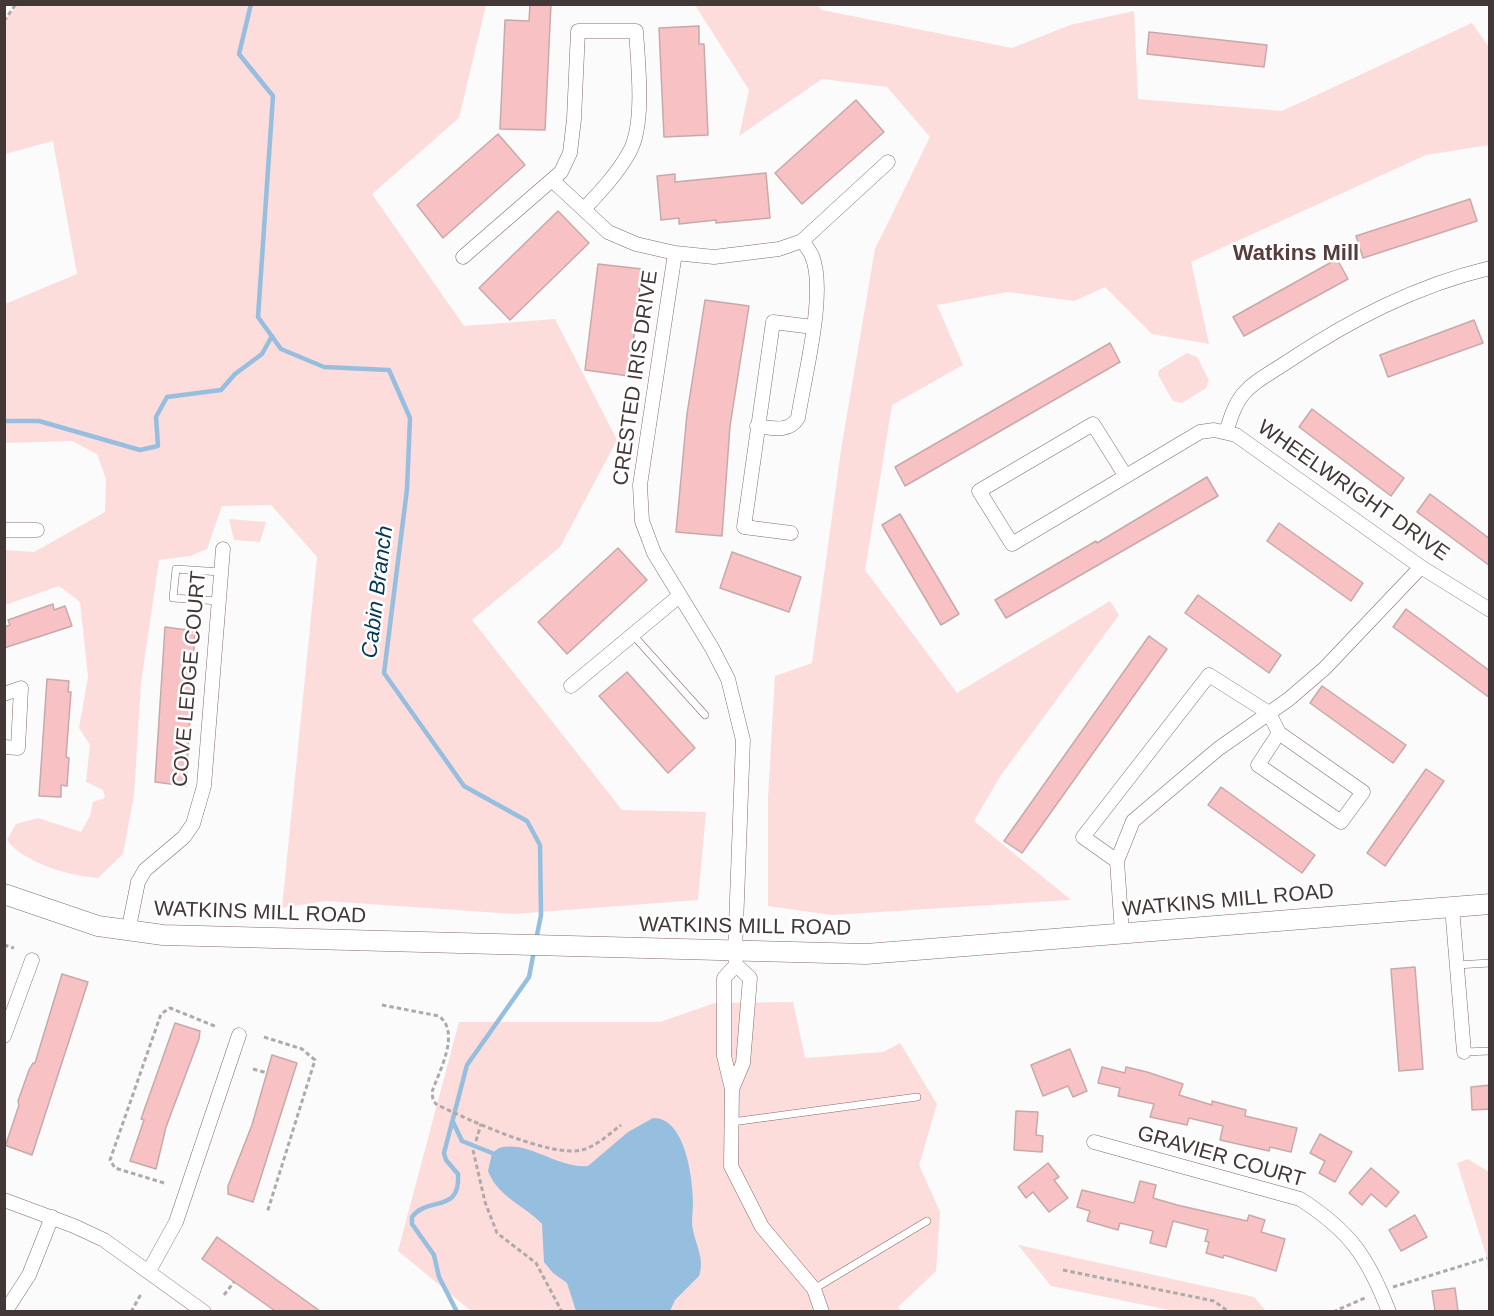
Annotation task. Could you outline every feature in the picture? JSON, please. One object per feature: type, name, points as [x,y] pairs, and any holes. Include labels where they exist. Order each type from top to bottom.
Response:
[{"type":"street","points":[[463,257],[561,172],[570,153],[578,31],[636,31],[637,120],[631,149],[608,184],[584,209]]},
{"type":"street","points":[[552,180],[608,232],[636,244],[675,253],[714,257],[779,249],[802,241],[888,162]]},
{"type":"street","points":[[757,426],[778,429],[794,424],[798,418],[813,327],[816,275],[812,256],[802,241]]},
{"type":"street","name":"CRESTED IRIS DRIVE","points":[[675,253],[639,502],[642,521],[654,553],[678,597],[712,648],[728,679],[743,740],[736,959]]},
{"type":"street","points":[[1226,432],[1233,410],[1245,392],[1319,341],[1401,297],[1464,274],[1490,268]]},
{"type":"street","points":[[791,533],[744,527],[773,322],[813,327]]},
{"type":"street","name":"WHEELWRIGHT DRIVE","points":[[1125,475],[1093,424],[979,490],[1012,544],[1200,432],[1226,432],[1259,449],[1421,567],[1490,610]]},
{"type":"street","points":[[4,530],[37,530]]},
{"type":"street","name":"COVE LEDGE COURT","points":[[128,932],[138,882],[145,870],[184,837],[198,810],[204,786],[223,549]]},
{"type":"street","points":[[1122,933],[1117,861],[1133,821],[1218,749],[1269,713],[1332,661],[1421,567]]},
{"type":"street","points":[[572,686],[678,597]]},
{"type":"street","points":[[1117,861],[1083,837],[1209,675],[1269,713],[1279,733],[1363,792],[1341,822],[1258,765],[1279,733]]},
{"type":"street","points":[[4,694],[21,688],[18,748],[4,747]]},
{"type":"street","name":"WATKINS MILL ROAD","points":[[4,894],[83,921],[128,932],[196,937],[576,948],[736,959],[904,952],[1490,904]]},
{"type":"street","points":[[1452,907],[1464,1052]]},
{"type":"street","points":[[732,1089],[743,1063],[750,978],[736,959],[724,978],[723,1056],[732,1089],[731,1166],[762,1227],[814,1289],[822,1311]]},
{"type":"street","points":[[5,1032],[32,960]]},
{"type":"street","points":[[149,1271],[182,1205],[239,1035]]},
{"type":"street","name":"GRAVIER COURT","points":[[1094,1142],[1300,1199],[1326,1215],[1355,1243],[1389,1311]]},
{"type":"street","points":[[4,1200],[52,1217],[104,1240],[204,1311]]},
{"type":"street","points":[[5,1311],[29,1275],[52,1217]]},
{"type":"lane","points":[[219,601],[173,598],[176,569],[221,572]]},
{"type":"lane","points":[[633,635],[705,715]]},
{"type":"lane","points":[[1456,965],[1490,963]]},
{"type":"lane","points":[[1464,1052],[1490,1051]]},
{"type":"lane","points":[[730,1122],[916,1097]]},
{"type":"lane","points":[[814,1289],[927,1221]]},
{"type":"path","points":[[4,21],[16,4]]},
{"type":"path","points":[[4,945],[14,948]]},
{"type":"path","points":[[382,1005],[439,1017],[445,1021],[448,1027],[448,1043],[432,1092],[433,1100],[447,1110],[544,1146],[573,1151],[590,1148],[621,1125]]},
{"type":"path","points":[[164,1182],[115,1168],[110,1160],[161,1014],[170,1008],[217,1027]]},
{"type":"path","points":[[264,1037],[302,1049],[315,1060],[267,1213]]},
{"type":"path","points":[[253,1069],[267,1073]]},
{"type":"path","points":[[476,1141],[481,1124]]},
{"type":"path","points":[[473,1150],[485,1202],[497,1233],[536,1263],[562,1311]]},
{"type":"path","points":[[1333,1311],[1381,1291],[1487,1258]]},
{"type":"path","points":[[1062,1270],[1214,1301],[1229,1311]]},
{"type":"path","points":[[224,1295],[234,1282]]},
{"type":"path","points":[[131,1311],[141,1294]]},
{"type":"shaded area","points":[[18,4],[486,5],[459,118],[372,194],[464,326],[555,319],[617,440],[560,547],[472,620],[622,810],[706,812],[698,900],[514,914],[325,901],[282,908],[317,557],[271,505],[222,506],[207,549],[190,556],[159,560],[141,683],[134,795],[123,854],[98,878],[87,877],[36,862],[14,848],[7,840],[16,824],[38,818],[81,832],[90,816],[93,802],[105,798],[103,790],[86,782],[90,745],[79,728],[88,677],[80,602],[59,586],[5,605],[5,550],[34,552],[105,512],[106,479],[97,454],[72,441],[5,443],[5,304],[77,274],[53,141],[5,154],[5,20]]},
{"type":"shaded area","points":[[695,5],[817,5],[822,10],[1012,48],[1070,25],[1134,11],[1138,99],[1282,111],[1472,23],[1489,47],[1489,145],[1426,155],[1191,262],[1209,344],[1152,334],[1105,287],[1074,301],[1008,292],[937,305],[963,365],[892,405],[865,570],[957,693],[1110,601],[1119,615],[1001,775],[974,821],[1071,900],[832,915],[768,906],[768,797],[775,676],[812,663],[841,450],[875,249],[930,137],[887,87],[822,79],[739,136],[749,90]]},
{"type":"shaded area","points":[[1187,353],[1197,357],[1209,380],[1206,388],[1182,403],[1173,401],[1158,375],[1159,370]]},
{"type":"shaded area","points":[[229,519],[266,522],[260,542],[234,540]]},
{"type":"shaded area","points":[[793,1002],[805,1058],[883,1052],[900,1043],[937,1104],[919,1165],[940,1212],[936,1271],[898,1307],[901,1311],[471,1311],[398,1251],[459,1022],[660,1022],[715,1003]]},
{"type":"shaded area","points":[[1468,1159],[1489,1172],[1489,1293],[1487,1258],[1457,1163]]},
{"type":"shaded area","points":[[1018,1245],[1254,1297],[1266,1311],[1174,1311],[1051,1286]]},
{"type":"water","points":[[653,1118],[664,1120],[673,1127],[685,1151],[693,1191],[692,1227],[701,1258],[699,1276],[675,1300],[670,1311],[576,1311],[567,1283],[553,1273],[544,1262],[542,1224],[498,1188],[492,1180],[488,1171],[492,1153],[499,1148],[521,1148],[565,1163],[588,1166],[628,1132]]},
{"type":"building","points":[[530,4],[551,4],[545,130],[500,129],[505,20],[529,21]]},
{"type":"building","points":[[699,26],[699,44],[704,44],[708,135],[664,137],[659,28]]},
{"type":"building","points":[[1149,32],[1267,45],[1264,67],[1147,54]]},
{"type":"building","points":[[856,100],[884,132],[802,204],[775,173]]},
{"type":"building","points":[[498,134],[525,165],[443,238],[417,205]]},
{"type":"building","points":[[766,173],[770,218],[679,224],[679,218],[661,220],[657,176],[675,174],[675,182]]},
{"type":"building","points":[[1470,199],[1477,221],[1363,258],[1356,236]]},
{"type":"building","points":[[558,211],[589,243],[510,320],[479,288]]},
{"type":"building","points":[[1337,259],[1348,279],[1244,336],[1233,317]]},
{"type":"building","points":[[598,264],[642,269],[629,376],[585,370]]},
{"type":"building","points":[[705,300],[749,306],[730,426],[722,536],[676,532],[687,414]]},
{"type":"building","points":[[1474,320],[1483,343],[1388,377],[1380,355]]},
{"type":"building","points":[[1110,343],[1120,362],[905,486],[895,467]]},
{"type":"building","points":[[1312,409],[1404,478],[1391,496],[1299,427]]},
{"type":"building","points":[[1207,477],[1218,496],[1006,618],[995,600],[1096,541],[1097,543]]},
{"type":"building","points":[[1430,494],[1490,539],[1490,566],[1417,512]]},
{"type":"building","points":[[900,514],[959,614],[941,625],[882,525]]},
{"type":"building","points":[[1279,523],[1363,583],[1351,601],[1267,541]]},
{"type":"building","points":[[618,548],[647,580],[567,654],[538,622]]},
{"type":"building","points":[[732,552],[801,577],[789,612],[720,588]]},
{"type":"building","points":[[1198,595],[1281,655],[1269,673],[1185,613]]},
{"type":"building","points":[[53,604],[54,610],[65,606],[72,626],[4,648],[4,627],[10,625],[8,620]]},
{"type":"building","points":[[1406,609],[1490,671],[1490,698],[1393,627]]},
{"type":"building","points":[[165,627],[195,631],[186,786],[155,782]]},
{"type":"building","points":[[1149,636],[1167,649],[1022,853],[1004,841]]},
{"type":"building","points":[[627,672],[695,748],[668,773],[599,696]]},
{"type":"building","points":[[47,679],[69,681],[68,692],[71,692],[66,757],[69,758],[67,786],[61,785],[61,797],[39,796]]},
{"type":"building","points":[[1322,686],[1406,745],[1393,763],[1310,703]]},
{"type":"building","points":[[1426,769],[1444,781],[1385,866],[1367,853]]},
{"type":"building","points":[[1221,787],[1315,855],[1302,873],[1208,805]]},
{"type":"building","points":[[1415,967],[1423,1069],[1399,1071],[1391,969]]},
{"type":"building","points":[[62,974],[88,982],[32,1155],[6,1144],[29,1070],[35,1063]]},
{"type":"building","points":[[175,1023],[200,1031],[199,1039],[166,1127],[156,1169],[130,1161],[144,1120],[141,1119]]},
{"type":"building","points":[[1070,1049],[1087,1091],[1073,1097],[1068,1086],[1043,1096],[1031,1065]]},
{"type":"building","points":[[272,1055],[297,1063],[253,1202],[228,1194],[228,1186],[252,1125]]},
{"type":"building","points":[[1102,1067],[1125,1073],[1126,1067],[1147,1072],[1183,1084],[1179,1095],[1212,1105],[1212,1101],[1246,1110],[1245,1116],[1297,1128],[1291,1152],[1270,1147],[1269,1151],[1220,1140],[1223,1126],[1189,1118],[1187,1125],[1150,1117],[1154,1104],[1118,1096],[1120,1088],[1098,1083]]},
{"type":"building","points":[[1490,1085],[1490,1109],[1472,1110],[1471,1087]]},
{"type":"building","points":[[1016,1111],[1038,1112],[1036,1135],[1043,1136],[1042,1152],[1014,1150]]},
{"type":"building","points":[[1320,1134],[1352,1152],[1335,1182],[1319,1173],[1325,1161],[1310,1153]]},
{"type":"building","points":[[1048,1163],[1059,1177],[1054,1180],[1068,1198],[1049,1212],[1033,1192],[1026,1198],[1018,1187]]},
{"type":"building","points":[[1371,1168],[1399,1192],[1386,1207],[1371,1194],[1362,1205],[1349,1193]]},
{"type":"building","points":[[1140,1181],[1156,1185],[1153,1198],[1247,1221],[1249,1215],[1265,1220],[1261,1232],[1285,1239],[1276,1271],[1224,1255],[1223,1258],[1206,1253],[1209,1242],[1205,1241],[1208,1230],[1173,1221],[1166,1247],[1150,1243],[1153,1231],[1120,1223],[1118,1230],[1087,1221],[1090,1211],[1077,1207],[1082,1190],[1134,1203]]},
{"type":"building","points":[[1415,1215],[1427,1237],[1401,1251],[1389,1230]]},
{"type":"building","points":[[217,1237],[320,1311],[275,1311],[202,1259]]},
{"type":"building","points":[[1455,1288],[1458,1311],[1435,1311],[1432,1291]]},
{"type":"waterway","name":"Cabin Branch","points":[[251,4],[239,54],[273,96],[258,317],[281,349],[324,367],[389,370],[410,418],[407,489],[384,673],[464,786],[527,821],[540,845],[541,915],[536,940]]},
{"type":"waterway","points":[[4,421],[39,421],[140,450],[158,446],[156,417],[167,397],[221,390],[235,374],[262,354],[272,336]]},
{"type":"waterway","name":"Cabin Branch","points":[[457,1312],[439,1277],[434,1255],[412,1224],[412,1217],[418,1211],[449,1200],[454,1195],[458,1186],[458,1174],[446,1160],[444,1153],[467,1065],[529,977],[534,951]]},
{"type":"waterway","points":[[453,1122],[462,1141],[492,1153]]},
{"type":"district","name":"Watkins Mill","points":[[1296,254]]}]
